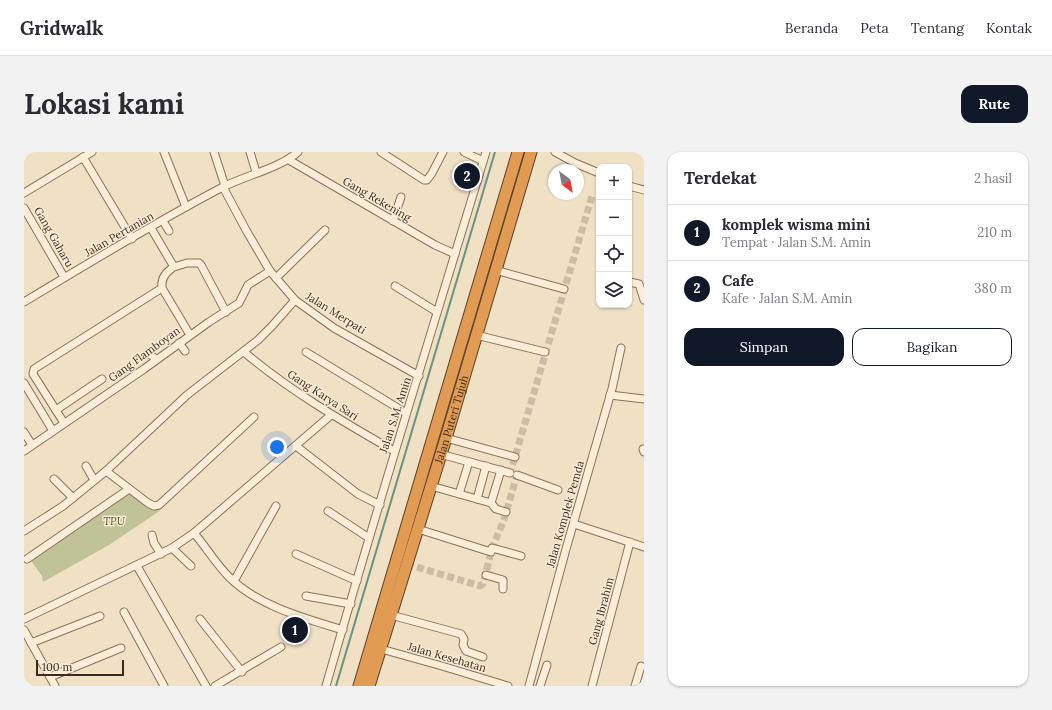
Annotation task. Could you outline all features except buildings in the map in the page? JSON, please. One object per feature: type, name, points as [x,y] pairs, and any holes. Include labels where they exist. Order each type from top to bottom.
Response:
[{"type":"highway","name":"Jalan Puteri Tujuh","points":[[358,686],[518,152]]},
{"type":"highway","name":"Jalan Puteri Tujuh","points":[[370,686],[531,152]]},
{"type":"highway","points":[[442,406],[453,410]]},
{"type":"street","points":[[24,193],[92,152]]},
{"type":"street","points":[[164,152],[186,207]]},
{"type":"street","name":"Jalan Merpati","points":[[214,152],[224,187],[246,230],[270,271],[295,300],[334,328],[419,376]]},
{"type":"street","points":[[250,152],[256,172]]},
{"type":"street","points":[[289,160],[298,152]]},
{"type":"street","points":[[381,152],[424,180],[427,180],[432,174],[443,152]]},
{"type":"street","points":[[464,152],[483,161]]},
{"type":"street","name":"Jalan S.M. Amin","points":[[326,686],[351,604],[356,581],[380,505],[394,451],[419,376],[486,152]]},
{"type":"street","points":[[555,152],[596,172]]},
{"type":"street","points":[[83,157],[132,239]]},
{"type":"street","name":"Jalan Pertanian","points":[[24,302],[64,277],[186,207],[256,172],[289,160]]},
{"type":"street","name":"Gang Rekening","points":[[289,160],[435,245],[455,254]]},
{"type":"street","points":[[632,187],[644,190]]},
{"type":"street","points":[[393,221],[401,197]]},
{"type":"street","name":"Gang Gaharu","points":[[24,208],[64,277]]},
{"type":"street","points":[[163,221],[169,231]]},
{"type":"street","points":[[151,228],[173,268]]},
{"type":"street","points":[[276,278],[325,230]]},
{"type":"street","points":[[190,335],[162,288],[161,282],[164,276],[173,268],[187,263],[199,263],[226,312]]},
{"type":"street","points":[[495,270],[564,289]]},
{"type":"street","name":"Gang Flamboyan","points":[[24,451],[190,335],[239,303],[248,285],[270,271]]},
{"type":"street","points":[[632,283],[639,284],[644,300]]},
{"type":"street","points":[[395,286],[437,312]]},
{"type":"street","points":[[64,424],[33,374],[34,369],[162,288]]},
{"type":"street","points":[[24,531],[73,498],[106,471],[191,392],[244,352],[272,326],[295,300]]},
{"type":"street","points":[[476,335],[545,352]]},
{"type":"street","points":[[179,343],[185,351]]},
{"type":"street","name":"Jalan Komplek Pemda","points":[[529,686],[610,395],[621,348]]},
{"type":"street","points":[[148,352],[156,359]]},
{"type":"street","name":"Gang Karya Sari","points":[[244,352],[275,377],[331,415],[394,451]]},
{"type":"street","points":[[306,352],[406,413]]},
{"type":"street","points":[[56,410],[102,379]]},
{"type":"street","points":[[24,383],[52,431]]},
{"type":"street","points":[[610,395],[644,399]]},
{"type":"street","points":[[24,619],[172,548],[194,533],[331,415]]},
{"type":"street","points":[[106,471],[129,490],[151,505],[159,505],[254,417]]},
{"type":"street","points":[[24,432],[32,445]]},
{"type":"street","points":[[446,438],[515,458]]},
{"type":"street","points":[[296,446],[358,494],[380,505]]},
{"type":"street","points":[[440,454],[501,470],[558,490]]},
{"type":"street","points":[[459,494],[469,462]]},
{"type":"street","points":[[86,466],[94,480]]},
{"type":"street","points":[[477,499],[486,466]]},
{"type":"street","points":[[490,503],[501,470]]},
{"type":"street","points":[[54,479],[73,498]]},
{"type":"street","points":[[431,486],[490,503],[496,509],[506,512]]},
{"type":"street","points":[[27,559],[129,490]]},
{"type":"street","points":[[234,581],[276,506]]},
{"type":"street","points":[[328,511],[369,538]]},
{"type":"street","points":[[574,524],[630,542],[643,544]]},
{"type":"street","points":[[418,529],[492,550],[521,556]]},
{"type":"street","points":[[194,533],[234,581],[262,601],[296,615],[343,630]]},
{"type":"street","points":[[152,535],[154,543],[161,554]]},
{"type":"street","name":"Gang Ibrahim","points":[[592,686],[630,542]]},
{"type":"street","points":[[172,548],[191,566]]},
{"type":"street","points":[[296,554],[356,581]]},
{"type":"street","points":[[137,566],[206,686]]},
{"type":"street","points":[[486,575],[502,580],[503,589]]},
{"type":"street","points":[[306,596],[351,604]]},
{"type":"street","points":[[124,612],[164,686]]},
{"type":"street","points":[[391,614],[461,634],[464,639],[463,645],[466,651],[483,657]]},
{"type":"street","points":[[31,643],[100,616]]},
{"type":"street","points":[[200,619],[242,672]]},
{"type":"street","points":[[25,634],[55,686]]},
{"type":"street","points":[[215,686],[242,672],[281,647]]},
{"type":"street","points":[[50,677],[122,648]]},
{"type":"street","name":"Jalan Kesehatan","points":[[381,650],[436,664],[508,686]]},
{"type":"street","points":[[540,686],[547,665]]},
{"type":"street","points":[[635,686],[642,666]]},
{"type":"green space","name":"TPU","points":[[131,490],[161,510],[109,545],[43,582],[42,576],[29,558]]},
{"type":"waterway","points":[[336,686],[495,152]]},
{"type":"tunnel","points":[[407,564],[480,586],[483,584],[492,548],[504,520],[517,475],[510,473],[592,196]]},
{"type":"place","name":"Cafe","points":[[467,176]]},
{"type":"place","name":"komplek wisma mini","points":[[295,630]]}]
